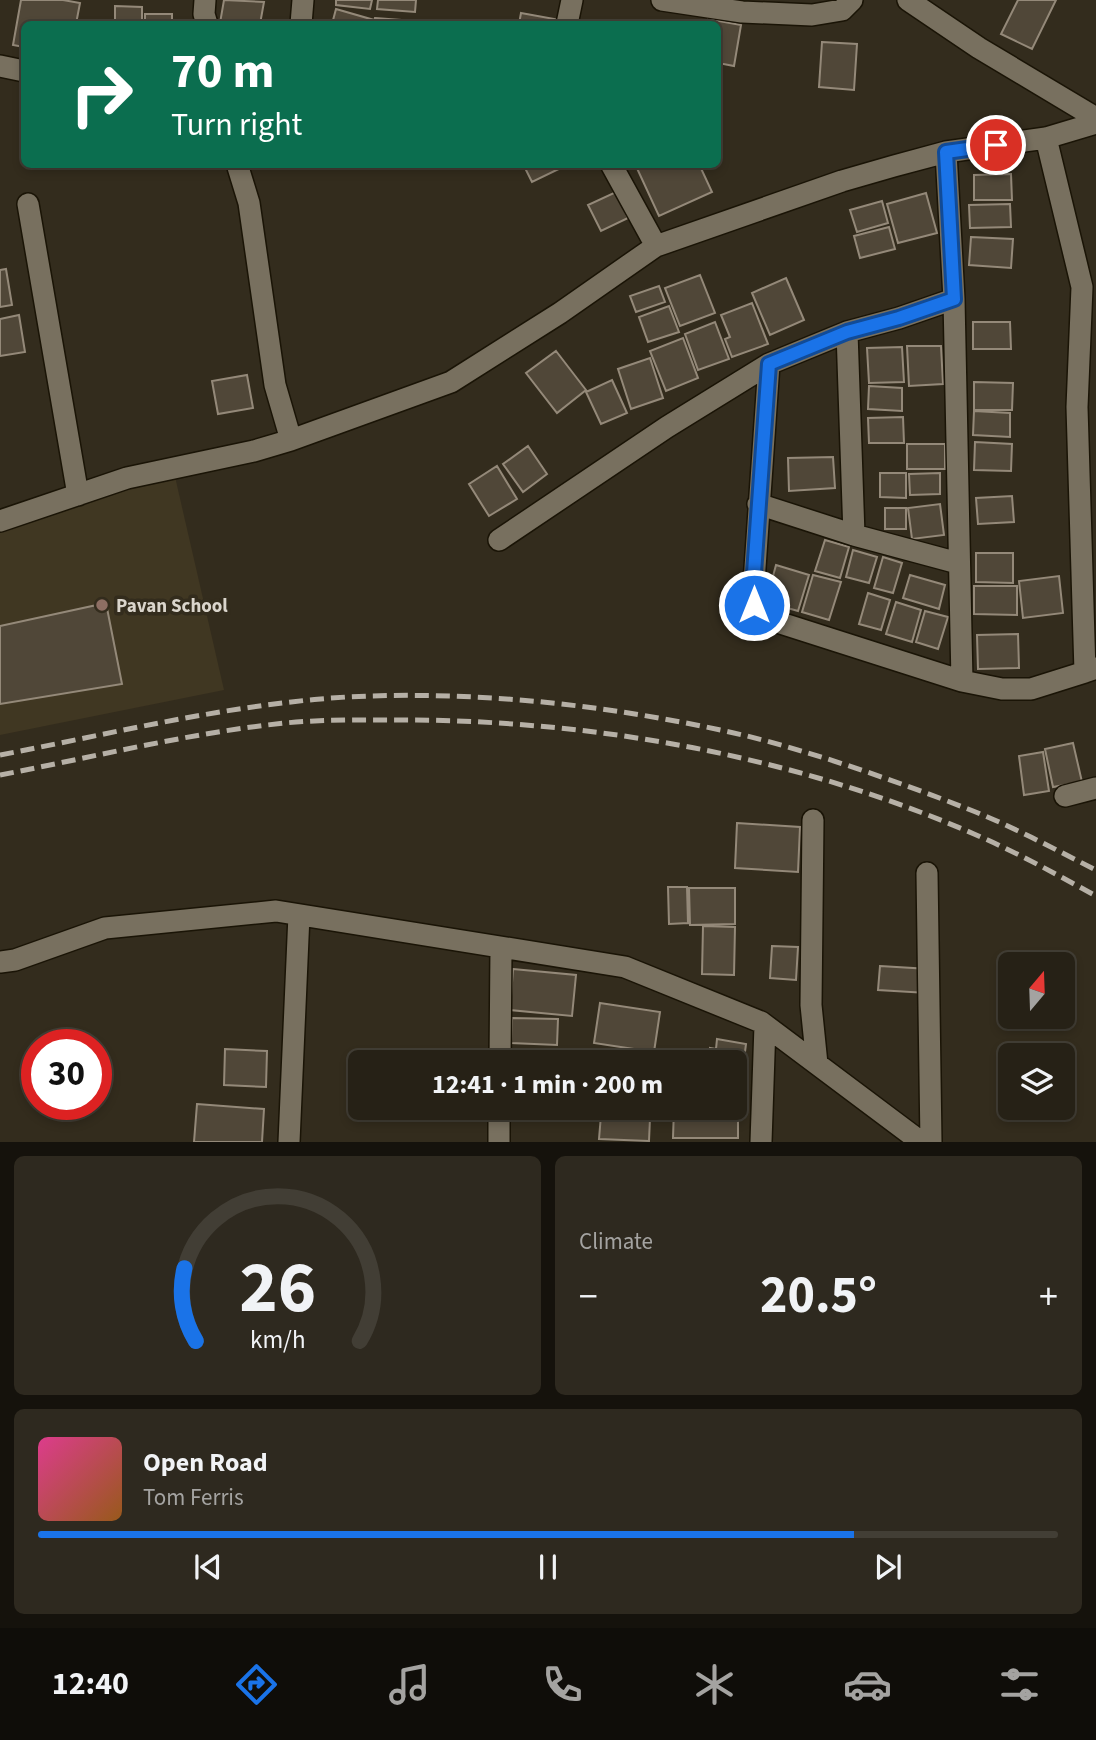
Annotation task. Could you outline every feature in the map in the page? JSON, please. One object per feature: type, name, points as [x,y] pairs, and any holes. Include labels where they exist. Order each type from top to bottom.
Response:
[{"type":"street","points":[[205,0],[206,21]]},
{"type":"street","points":[[300,21],[303,0]]},
{"type":"street","points":[[568,21],[572,0]]},
{"type":"street","points":[[662,0],[742,12],[812,15],[842,9],[852,0]]},
{"type":"street","points":[[908,0],[1096,121]]},
{"type":"street","points":[[0,66],[21,70]]},
{"type":"street","points":[[0,521],[127,478],[254,451],[291,440],[451,382],[560,313],[656,246],[842,181],[946,152],[1046,138],[1096,121]]},
{"type":"street","points":[[769,364],[753,597],[754,605],[761,614],[768,619],[962,681],[1002,689],[1031,689],[1090,670],[1088,518],[1077,407],[1082,287],[1046,138]]},
{"type":"street","points":[[946,152],[954,299],[962,681]]},
{"type":"street","points":[[238,168],[249,202],[275,385],[291,440]]},
{"type":"street","points":[[613,168],[656,246]]},
{"type":"street","points":[[28,204],[78,495]]},
{"type":"street","points":[[1082,287],[1096,305]]},
{"type":"street","points":[[499,540],[667,427],[769,364],[847,332],[954,299]]},
{"type":"street","points":[[847,332],[854,535]]},
{"type":"street","points":[[758,504],[854,535],[958,563]]},
{"type":"street","points":[[1065,796],[1096,788]]},
{"type":"street","points":[[813,820],[811,1005],[817,1064]]},
{"type":"street","points":[[927,873],[931,1142]]},
{"type":"street","points":[[0,962],[15,960],[105,928],[276,911],[625,968],[765,1025],[921,1142]]},
{"type":"street","points":[[289,1142],[299,915]]},
{"type":"street","points":[[500,1050],[501,949]]},
{"type":"street","points":[[761,1142],[765,1025]]},
{"type":"street","points":[[499,1120],[499,1142]]},
{"type":"shaded area","name":"Pavan School","points":[[173,468],[224,690],[0,735],[0,521]]},
{"type":"building","points":[[21,0],[63,0],[80,3],[77,21],[21,21],[21,46],[13,45]]},
{"type":"building","points":[[224,0],[264,2],[261,21],[220,21]]},
{"type":"building","points":[[336,0],[372,0],[370,9],[336,5]]},
{"type":"building","points":[[378,0],[416,0],[415,12],[377,9]]},
{"type":"building","points":[[1018,0],[1056,0],[1032,49],[1001,34]]},
{"type":"building","points":[[115,6],[142,7],[142,21],[115,21]]},
{"type":"building","points":[[336,9],[374,20],[374,21],[333,21]]},
{"type":"building","points":[[521,13],[565,21],[520,21]]},
{"type":"building","points":[[145,14],[172,14],[172,21],[145,21]]},
{"type":"building","points":[[375,18],[414,21],[374,21]]},
{"type":"building","points":[[721,21],[741,25],[734,66],[721,64]]},
{"type":"building","points":[[822,42],[857,44],[854,90],[819,87]]},
{"type":"building","points":[[525,168],[561,168],[532,182]]},
{"type":"building","points":[[637,168],[701,168],[712,192],[659,216]]},
{"type":"building","points":[[1011,174],[1012,200],[974,200],[974,175]]},
{"type":"building","points":[[616,192],[628,218],[601,231],[588,205]]},
{"type":"building","points":[[926,193],[937,233],[898,243],[887,204]]},
{"type":"building","points":[[882,201],[888,223],[857,232],[850,210]]},
{"type":"building","points":[[1010,204],[1011,227],[970,228],[969,205]]},
{"type":"building","points":[[889,227],[895,249],[860,258],[854,236]]},
{"type":"building","points":[[971,237],[1013,239],[1011,268],[969,265]]},
{"type":"building","points":[[6,269],[12,305],[0,307],[0,270]]},
{"type":"building","points":[[700,275],[715,313],[680,326],[665,288]]},
{"type":"building","points":[[786,278],[804,320],[770,335],[752,293]]},
{"type":"building","points":[[659,286],[665,302],[636,312],[630,296]]},
{"type":"building","points":[[752,303],[768,344],[732,357],[725,339],[730,337],[721,315]]},
{"type":"building","points":[[669,306],[679,332],[648,342],[639,317]]},
{"type":"building","points":[[19,315],[25,352],[0,356],[0,319]]},
{"type":"building","points":[[715,322],[729,359],[698,370],[685,334]]},
{"type":"building","points":[[973,322],[1010,322],[1011,349],[973,349]]},
{"type":"building","points":[[683,338],[698,378],[666,391],[650,351]]},
{"type":"building","points":[[907,346],[941,346],[943,384],[909,386]]},
{"type":"building","points":[[902,347],[904,382],[869,383],[867,348]]},
{"type":"building","points":[[556,351],[586,390],[557,413],[526,373]]},
{"type":"building","points":[[650,358],[663,398],[631,409],[618,369]]},
{"type":"building","points":[[247,375],[253,408],[218,414],[212,381]]},
{"type":"building","points":[[612,380],[627,413],[601,424],[586,392]]},
{"type":"building","points":[[974,382],[1013,383],[1012,410],[974,410]]},
{"type":"building","points":[[869,386],[902,388],[902,411],[868,409]]},
{"type":"building","points":[[974,411],[1010,413],[1010,437],[973,435]]},
{"type":"building","points":[[903,417],[904,443],[869,443],[868,418]]},
{"type":"building","points":[[975,442],[1012,444],[1011,471],[974,470]]},
{"type":"building","points":[[907,444],[945,444],[945,469],[907,469]]},
{"type":"building","points":[[528,446],[547,474],[523,492],[503,464]]},
{"type":"building","points":[[833,457],[835,488],[789,491],[788,458]]},
{"type":"building","points":[[497,466],[517,499],[489,516],[469,484]]},
{"type":"building","points":[[880,473],[906,473],[906,498],[880,497]]},
{"type":"building","points":[[940,473],[940,494],[910,495],[909,474]]},
{"type":"building","points":[[1012,496],[1014,522],[978,524],[976,498]]},
{"type":"building","points":[[940,504],[944,535],[912,539],[908,508]]},
{"type":"building","points":[[885,508],[906,508],[906,529],[885,529]]},
{"type":"building","points":[[825,540],[849,547],[840,578],[815,571]]},
{"type":"building","points":[[853,550],[877,557],[869,583],[846,577]]},
{"type":"building","points":[[976,553],[1013,553],[1013,583],[976,582]]},
{"type":"building","points":[[883,557],[902,563],[893,593],[874,588]]},
{"type":"building","points":[[776,565],[809,575],[798,611],[766,602]]},
{"type":"building","points":[[813,575],[841,582],[829,620],[802,612]]},
{"type":"building","points":[[910,575],[945,585],[939,609],[903,598]]},
{"type":"building","points":[[1059,576],[1063,613],[1023,618],[1019,581]]},
{"type":"building","points":[[974,586],[1017,586],[1017,615],[974,614]]},
{"type":"building","points":[[868,593],[890,600],[881,630],[859,624]]},
{"type":"building","points":[[896,602],[921,610],[912,642],[886,634]]},
{"type":"building","points":[[106,603],[122,684],[0,704],[0,626]]},
{"type":"building","points":[[925,611],[948,617],[938,649],[916,642]]},
{"type":"building","points":[[1018,634],[1019,668],[978,669],[977,635]]},
{"type":"building","points":[[1073,743],[1082,782],[1053,787],[1045,749]]},
{"type":"building","points":[[1043,752],[1049,791],[1024,795],[1019,756]]},
{"type":"building","points":[[737,823],[800,827],[798,872],[735,868]]},
{"type":"building","points":[[668,887],[687,887],[688,923],[669,924]]},
{"type":"building","points":[[689,888],[735,888],[735,924],[690,925]]},
{"type":"building","points":[[703,926],[735,927],[734,975],[702,974]]},
{"type":"building","points":[[772,946],[798,947],[796,980],[770,978]]},
{"type":"building","points":[[880,966],[929,969],[927,993],[878,990]]},
{"type":"building","points":[[513,969],[576,975],[572,1016],[510,1010]]},
{"type":"building","points":[[600,1003],[660,1012],[654,1050],[594,1043]]},
{"type":"building","points":[[512,1018],[558,1019],[557,1045],[511,1043]]},
{"type":"building","points":[[717,1039],[746,1044],[745,1050],[710,1050],[716,1049]]},
{"type":"building","points":[[225,1049],[267,1051],[266,1087],[224,1085]]},
{"type":"building","points":[[197,1104],[264,1109],[262,1142],[194,1142]]},
{"type":"building","points":[[601,1120],[650,1120],[649,1141],[599,1139]]},
{"type":"building","points":[[674,1120],[738,1120],[738,1138],[673,1138]]},
{"type":"railway","points":[[0,755],[173,720],[303,701],[397,695],[498,698],[548,703],[698,725],[802,751],[968,809],[1017,830],[1096,870]]},
{"type":"railway","points":[[0,775],[177,739],[285,723],[416,720],[559,728],[701,749],[840,784],[908,807],[974,834],[1096,896]]},
{"type":"place","name":"Pavan School","points":[[102,605]]},
{"type":"route","points":[[754,605],[758,504],[769,364],[847,332],[954,299],[946,152],[996,145]]}]
